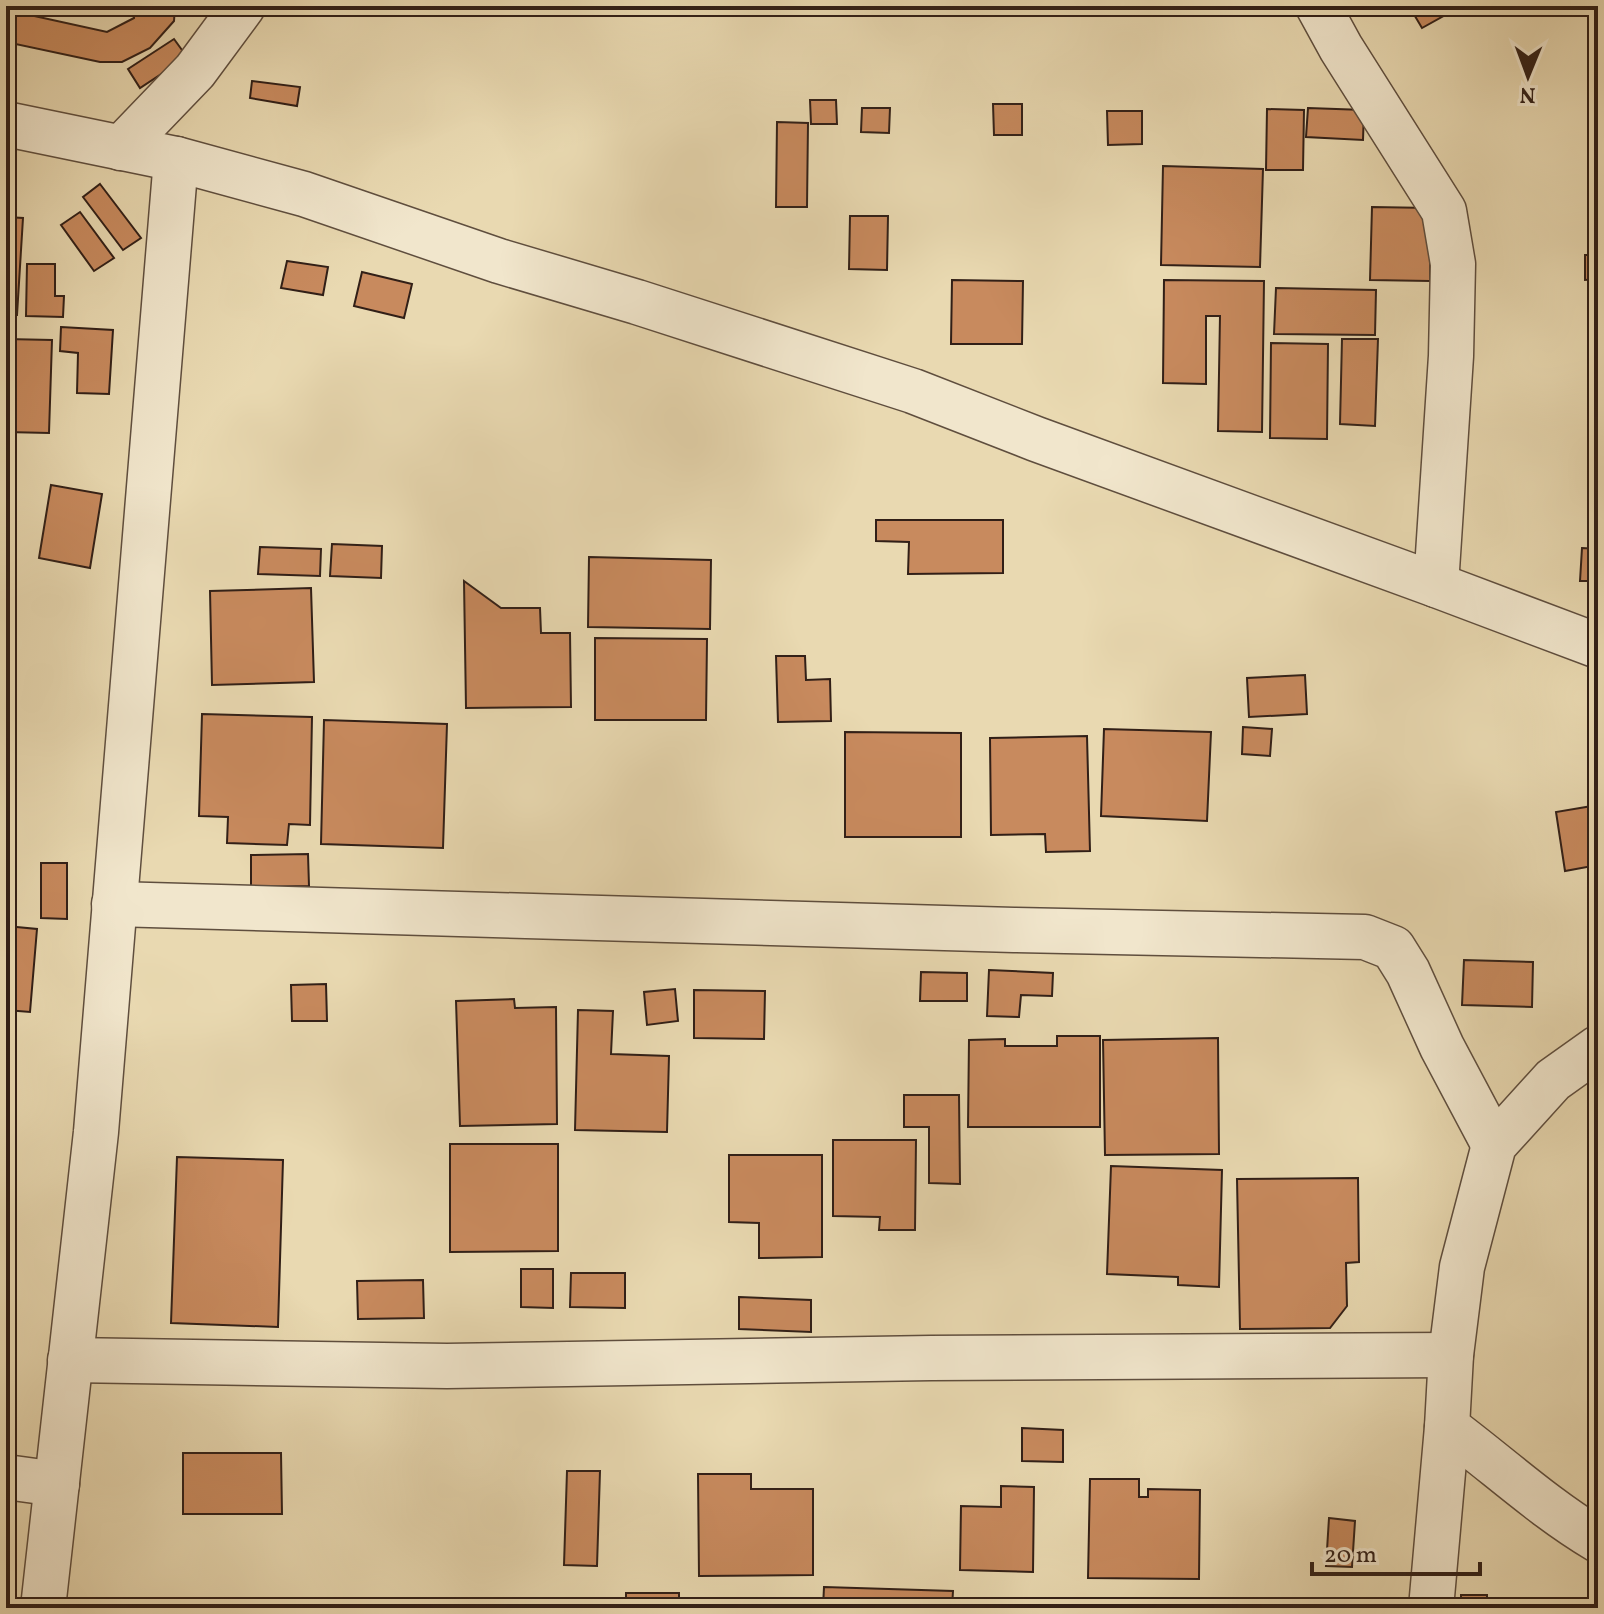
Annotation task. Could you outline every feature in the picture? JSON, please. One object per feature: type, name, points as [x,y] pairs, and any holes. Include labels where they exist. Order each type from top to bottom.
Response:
[{"type":"street","points":[[195,71],[206,6]]},
{"type":"street","points":[[121,148],[195,71],[243,6]]},
{"type":"street","points":[[1318,6],[1444,211],[1453,264],[1452,341],[1436,585]]},
{"type":"street","points":[[6,124],[176,159],[304,194],[499,261],[913,391],[1598,646]]},
{"type":"street","points":[[43,1608],[96,1132],[176,159]]},
{"type":"street","points":[[114,904],[1365,937],[1393,948],[1408,972],[1442,1047],[1494,1145]]},
{"type":"street","points":[[1431,1608],[1451,1355],[1462,1267],[1494,1145],[1553,1080],[1598,1048]]},
{"type":"street","points":[[70,1360],[447,1366],[931,1358],[1451,1355]]},
{"type":"street","points":[[1447,1427],[1525,1490],[1598,1540]]},
{"type":"street","points":[[6,1477],[57,1484]]},
{"type":"building","points":[[135,6],[175,6],[174,21],[150,48],[122,62],[100,62],[6,42],[7,10],[107,32],[134,18]]},
{"type":"building","points":[[1409,6],[1443,6],[1447,14],[1422,28]]},
{"type":"building","points":[[174,39],[187,57],[140,88],[128,69]]},
{"type":"building","points":[[252,81],[300,87],[297,106],[250,98]]},
{"type":"building","points":[[810,100],[836,100],[837,124],[811,124]]},
{"type":"building","points":[[993,104],[1022,104],[1022,135],[994,135]]},
{"type":"building","points":[[862,108],[890,108],[889,133],[861,132]]},
{"type":"building","points":[[1308,108],[1364,110],[1363,140],[1306,137]]},
{"type":"building","points":[[1267,109],[1304,110],[1303,170],[1266,170]]},
{"type":"building","points":[[1107,111],[1142,111],[1142,144],[1108,145]]},
{"type":"building","points":[[777,122],[808,123],[807,207],[776,207]]},
{"type":"building","points":[[1163,166],[1263,169],[1260,267],[1161,265]]},
{"type":"building","points":[[100,184],[141,238],[123,250],[83,197]]},
{"type":"building","points":[[1372,207],[1431,208],[1430,281],[1370,280]]},
{"type":"building","points":[[80,212],[114,258],[94,271],[61,225]]},
{"type":"building","points":[[850,216],[888,216],[887,270],[849,269]]},
{"type":"building","points":[[6,217],[23,218],[17,315],[6,315]]},
{"type":"building","points":[[1585,255],[1598,255],[1598,279],[1585,280]]},
{"type":"building","points":[[287,261],[328,267],[323,295],[281,288]]},
{"type":"building","points":[[27,264],[55,264],[55,296],[64,296],[63,317],[26,316]]},
{"type":"building","points":[[362,272],[412,284],[404,318],[354,306]]},
{"type":"building","points":[[952,280],[1023,281],[1022,344],[951,344]]},
{"type":"building","points":[[1164,280],[1264,281],[1262,432],[1218,431],[1220,316],[1206,316],[1206,384],[1163,383]]},
{"type":"building","points":[[1276,288],[1376,290],[1375,335],[1274,334]]},
{"type":"building","points":[[61,327],[113,330],[109,394],[77,393],[78,353],[60,351]]},
{"type":"building","points":[[6,339],[52,340],[49,433],[6,432]]},
{"type":"building","points":[[1342,339],[1378,339],[1375,426],[1340,424]]},
{"type":"building","points":[[1271,343],[1328,344],[1327,439],[1270,438]]},
{"type":"building","points":[[51,485],[102,494],[90,568],[39,558]]},
{"type":"building","points":[[876,520],[1003,520],[1003,573],[908,574],[909,542],[876,541]]},
{"type":"building","points":[[332,544],[382,546],[381,578],[330,576]]},
{"type":"building","points":[[260,547],[321,549],[320,576],[258,574]]},
{"type":"building","points":[[1582,548],[1598,549],[1598,581],[1580,581]]},
{"type":"building","points":[[589,557],[711,560],[710,629],[588,627]]},
{"type":"building","points":[[464,581],[501,608],[540,608],[541,633],[570,633],[571,707],[466,708]]},
{"type":"building","points":[[311,588],[314,682],[212,685],[210,591]]},
{"type":"building","points":[[595,638],[707,639],[706,720],[595,720]]},
{"type":"building","points":[[776,656],[805,656],[806,680],[830,679],[831,721],[778,722]]},
{"type":"building","points":[[1305,675],[1307,714],[1249,717],[1247,678]]},
{"type":"building","points":[[202,714],[312,717],[310,825],[289,824],[287,845],[227,843],[228,817],[199,816]]},
{"type":"building","points":[[324,720],[447,724],[443,848],[321,844]]},
{"type":"building","points":[[1595,720],[1598,720],[1598,762],[1589,761]]},
{"type":"building","points":[[1243,727],[1272,729],[1270,756],[1242,754]]},
{"type":"building","points":[[1104,729],[1211,732],[1207,821],[1101,816]]},
{"type":"building","points":[[845,732],[961,733],[961,837],[845,837]]},
{"type":"building","points":[[1087,736],[1090,851],[1046,852],[1045,834],[991,835],[990,738]]},
{"type":"building","points":[[1598,805],[1598,865],[1565,871],[1556,812]]},
{"type":"building","points":[[308,854],[309,886],[251,887],[251,855]]},
{"type":"building","points":[[41,863],[67,863],[67,919],[41,918]]},
{"type":"building","points":[[6,926],[37,929],[30,1012],[6,1010]]},
{"type":"building","points":[[1464,960],[1533,962],[1532,1007],[1462,1005]]},
{"type":"building","points":[[989,970],[1053,973],[1052,996],[1021,995],[1019,1017],[987,1016]]},
{"type":"building","points":[[921,972],[967,973],[967,1001],[920,1001]]},
{"type":"building","points":[[326,984],[327,1021],[292,1021],[291,985]]},
{"type":"building","points":[[675,989],[678,1021],[647,1025],[644,992]]},
{"type":"building","points":[[694,990],[765,991],[764,1039],[694,1038]]},
{"type":"building","points":[[514,999],[515,1008],[556,1007],[557,1124],[460,1126],[456,1001]]},
{"type":"building","points":[[578,1010],[613,1011],[611,1054],[669,1056],[667,1132],[575,1130]]},
{"type":"building","points":[[1057,1036],[1100,1036],[1100,1127],[968,1127],[969,1040],[1005,1039],[1005,1046],[1057,1046]]},
{"type":"building","points":[[1218,1038],[1219,1154],[1105,1155],[1103,1040]]},
{"type":"building","points":[[904,1095],[959,1095],[960,1184],[929,1183],[929,1127],[904,1127]]},
{"type":"building","points":[[833,1140],[916,1140],[915,1230],[879,1230],[880,1217],[833,1216]]},
{"type":"building","points":[[450,1144],[558,1144],[558,1251],[450,1252]]},
{"type":"building","points":[[729,1155],[822,1155],[822,1257],[759,1258],[759,1223],[729,1222]]},
{"type":"building","points":[[177,1157],[283,1160],[278,1327],[171,1323]]},
{"type":"building","points":[[6,1162],[13,1162],[11,1200],[6,1200]]},
{"type":"building","points":[[1111,1166],[1222,1170],[1219,1287],[1178,1285],[1178,1277],[1107,1274]]},
{"type":"building","points":[[1358,1178],[1359,1262],[1346,1263],[1347,1306],[1330,1328],[1240,1329],[1237,1179]]},
{"type":"building","points":[[521,1269],[553,1269],[553,1308],[521,1307]]},
{"type":"building","points":[[571,1273],[625,1273],[625,1308],[570,1307]]},
{"type":"building","points":[[423,1280],[424,1318],[358,1319],[357,1281]]},
{"type":"building","points":[[739,1297],[811,1300],[811,1332],[739,1329]]},
{"type":"building","points":[[1022,1428],[1063,1430],[1063,1462],[1022,1461]]},
{"type":"building","points":[[183,1453],[281,1453],[282,1514],[183,1514]]},
{"type":"building","points":[[567,1471],[600,1471],[597,1566],[564,1565]]},
{"type":"building","points":[[698,1474],[751,1474],[751,1489],[813,1489],[813,1575],[699,1576]]},
{"type":"building","points":[[1090,1479],[1139,1479],[1139,1497],[1148,1497],[1148,1489],[1200,1490],[1199,1579],[1088,1578]]},
{"type":"building","points":[[1001,1486],[1034,1487],[1033,1572],[960,1570],[961,1506],[1001,1507]]},
{"type":"building","points":[[1329,1518],[1355,1521],[1352,1567],[1326,1566]]},
{"type":"building","points":[[824,1587],[953,1591],[952,1608],[823,1608]]},
{"type":"building","points":[[626,1593],[679,1593],[679,1608],[626,1608]]},
{"type":"building","points":[[1461,1595],[1487,1595],[1487,1608],[1461,1608]]},
{"type":"building","points":[[972,1603],[1076,1605],[1076,1608],[972,1608]]}]
